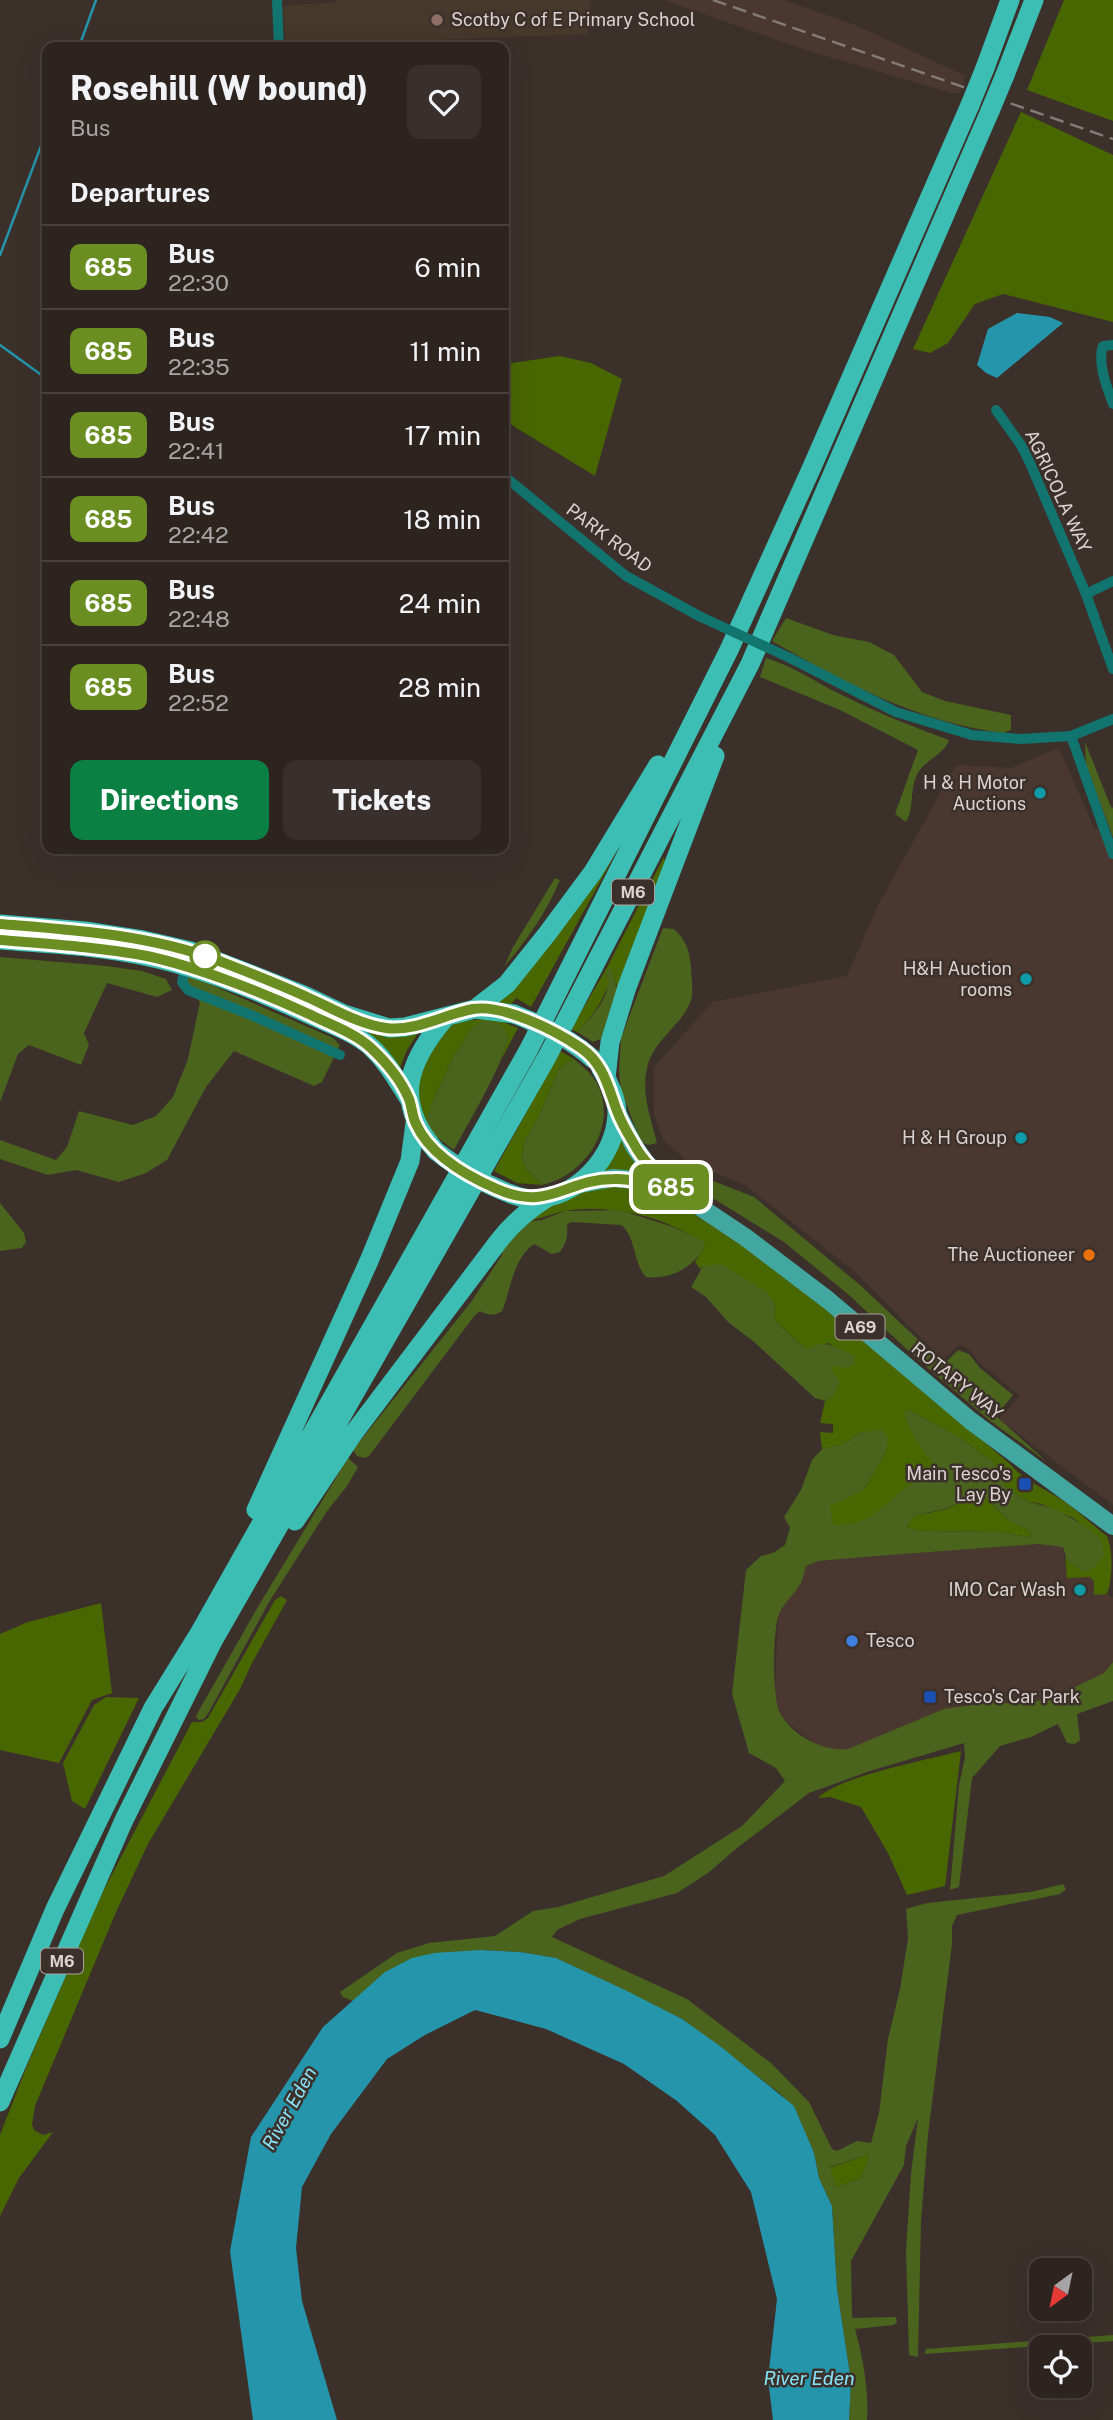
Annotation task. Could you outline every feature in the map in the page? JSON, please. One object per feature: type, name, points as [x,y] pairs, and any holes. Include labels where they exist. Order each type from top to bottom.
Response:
[{"type":"highway","name":"M6","points":[[0,2102],[124,1820],[175,1719],[206,1636],[529,1049],[729,650],[813,467],[970,105],[1010,0]]},
{"type":"highway","name":"M6","points":[[0,2039],[55,1909],[153,1708],[206,1636],[547,1057],[750,664],[990,111],[1034,0]]},
{"type":"highway","points":[[0,940],[71,945],[148,957],[189,959],[376,1026],[389,1028],[405,1027],[475,1009],[507,984],[593,872],[729,650]]},
{"type":"highway","points":[[606,1077],[610,1042],[627,987],[750,664]]},
{"type":"highway","points":[[0,924],[85,931],[143,940],[189,959],[352,1035],[369,1046],[389,1066],[409,1098],[415,1123],[410,1161],[206,1636]]},
{"type":"highway","name":"A69","points":[[475,1009],[514,1014],[535,1022],[582,1049],[606,1077],[617,1112]]},
{"type":"highway","points":[[409,1098],[412,1070],[426,1041],[445,1018]]},
{"type":"highway","points":[[581,1184],[601,1160],[613,1136],[617,1112]]},
{"type":"highway","name":"A69","points":[[415,1123],[436,1151],[463,1170],[511,1194],[531,1199],[550,1196],[581,1184]]},
{"type":"highway","points":[[206,1636],[353,1434],[512,1224],[530,1208],[550,1196]]},
{"type":"main road","name":"ROTARY WAY","points":[[617,1112],[646,1163],[676,1191],[745,1237],[828,1300],[971,1421],[1113,1525]]},
{"type":"main road","name":"ROTARY WAY","points":[[581,1184],[613,1178],[636,1180],[676,1191]]},
{"type":"street","points":[[278,0],[279,42]]},
{"type":"street","points":[[1113,345],[1103,346],[1100,354],[1113,404]]},
{"type":"street","name":"AGRICOLA WAY","points":[[996,410],[1021,445],[1030,463],[1086,594],[1113,669]]},
{"type":"street","name":"PARK ROAD","points":[[509,480],[626,576],[701,617],[790,658],[896,712],[972,735],[1021,739],[1071,736],[1113,719]]},
{"type":"street","points":[[1086,594],[1113,581]]},
{"type":"street","points":[[1071,736],[1110,833],[1113,855]]},
{"type":"street","points":[[189,959],[182,982],[188,990],[340,1055]]},
{"type":"shaded area","name":"Scotby C of E Primary School","points":[[591,0],[588,34],[402,42],[286,42],[283,6],[335,2]]},
{"type":"shaded area","points":[[664,0],[783,0],[855,25],[966,76],[960,93],[951,93],[809,51]]},
{"type":"shaded area","points":[[1059,748],[1094,828],[1113,833],[1113,1505],[999,1419],[1020,1396],[980,1363],[969,1349],[959,1345],[943,1360],[855,1272],[744,1184],[689,1163],[663,1139],[654,1114],[654,1067],[713,1002],[847,976],[879,903],[956,765],[1011,768]]},
{"type":"shaded area","points":[[1038,1544],[1063,1547],[1067,1577],[1090,1577],[1094,1580],[1094,1595],[1107,1594],[1113,1598],[1113,1662],[1104,1673],[1050,1699],[1015,1704],[994,1702],[848,1749],[836,1750],[815,1744],[779,1712],[775,1693],[778,1617],[784,1604],[800,1585],[806,1566],[818,1561]]},
{"type":"green space","points":[[1064,0],[1113,0],[1113,121],[1027,90]]},
{"type":"green space","points":[[1021,112],[1113,155],[1113,322],[1003,294],[975,304],[948,343],[930,353],[913,349]]},
{"type":"green space","points":[[560,356],[591,363],[622,379],[595,476],[510,424],[509,363]]},
{"type":"green space","points":[[786,618],[833,635],[869,642],[894,655],[922,692],[945,701],[1011,715],[1011,730],[1003,733],[942,720],[883,699],[854,685],[772,641]]},
{"type":"green space","points":[[766,658],[870,708],[949,740],[943,750],[918,773],[906,822],[895,814],[918,750],[840,710],[760,677]]},
{"type":"green space","points":[[1085,742],[1113,808],[1113,837],[1086,765]]},
{"type":"green space","points":[[627,827],[610,864],[531,1007],[516,998],[511,1005],[492,1001]]},
{"type":"green space","points":[[664,857],[665,862],[619,998],[616,983],[606,973],[609,982],[597,1007],[579,1029],[579,1033],[571,1029],[605,971]]},
{"type":"green space","points":[[555,878],[560,880],[542,915],[504,967],[513,947]]},
{"type":"green space","points":[[663,928],[674,929],[687,946],[692,995],[684,1013],[656,1047],[647,1068],[646,1096],[657,1143],[648,1145],[641,1142],[621,1090],[621,1038]]},
{"type":"green space","points":[[0,957],[142,971],[166,979],[172,990],[157,997],[107,983],[84,1033],[89,1045],[81,1065],[29,1045],[18,1054],[0,1102]]},
{"type":"green space","points":[[608,969],[612,969],[619,998],[603,1038],[593,1042],[579,1033],[579,1029],[596,1011],[605,996]]},
{"type":"green space","points":[[189,975],[333,1038],[340,1045],[322,1082],[314,1086],[234,1051],[206,1087],[167,1160],[146,1173],[119,1182],[76,1170],[48,1175],[0,1159],[0,1140],[56,1160],[67,1147],[79,1111],[133,1125],[156,1116],[173,1097],[188,1059],[200,1002],[186,984]]},
{"type":"green space","points":[[493,1018],[518,1028],[502,1058],[508,1037],[473,1027],[454,1056],[431,1105],[431,1133],[424,1126],[413,1069],[443,1028],[464,1021]]},
{"type":"green space","points":[[485,1020],[504,1028],[507,1043],[495,1073],[454,1150],[431,1133],[427,1119],[454,1056],[473,1027]]},
{"type":"green space","points":[[420,1030],[407,1050],[399,1070],[368,1041],[371,1031]]},
{"type":"green space","points":[[560,1051],[574,1059],[559,1069],[525,1141],[522,1157],[526,1169],[542,1185],[517,1183],[494,1171]]},
{"type":"green space","points":[[574,1059],[590,1073],[603,1099],[601,1132],[594,1147],[572,1171],[558,1180],[542,1185],[526,1169],[522,1157],[525,1141],[559,1069]]},
{"type":"green space","points":[[617,1131],[641,1170],[639,1173],[597,1175]]},
{"type":"green space","points":[[685,1170],[754,1197],[860,1285],[944,1364],[958,1350],[969,1354],[980,1368],[1013,1395],[996,1416],[1047,1462],[989,1420],[916,1358],[849,1295],[784,1242],[674,1174]]},
{"type":"green space","points":[[597,1186],[653,1188],[767,1262],[845,1324],[1020,1474],[1068,1504],[1107,1536],[1112,1564],[1107,1594],[1094,1595],[1094,1581],[1090,1577],[1067,1578],[1065,1556],[1084,1572],[1101,1539],[1073,1518],[1027,1501],[1007,1488],[994,1463],[963,1440],[909,1410],[939,1468],[910,1485],[867,1519],[847,1525],[833,1525],[829,1506],[863,1490],[886,1452],[861,1432],[842,1445],[822,1449],[820,1432],[833,1433],[833,1424],[820,1423],[825,1401],[833,1396],[832,1370],[838,1349],[828,1343],[807,1350],[774,1320],[775,1303],[703,1266],[700,1269],[695,1262],[705,1246],[675,1227],[639,1215],[601,1209],[565,1211],[523,1222],[527,1214]]},
{"type":"green space","points":[[0,1203],[24,1233],[26,1242],[22,1248],[0,1251]]},
{"type":"green space","points":[[620,1210],[673,1227],[703,1241],[705,1246],[695,1260],[681,1270],[664,1276],[646,1277],[629,1236],[621,1225],[567,1224],[566,1239],[560,1252],[552,1254],[534,1244],[527,1250],[513,1275],[502,1311],[491,1315],[480,1311],[475,1315],[369,1456],[357,1456],[353,1450],[471,1302],[502,1255],[504,1242],[523,1222],[542,1220],[565,1211]]},
{"type":"green space","points":[[721,1264],[765,1291],[775,1303],[774,1320],[807,1350],[824,1344],[854,1356],[854,1364],[846,1368],[834,1365],[832,1371],[840,1382],[833,1396],[825,1401],[815,1398],[753,1341],[728,1322],[706,1297],[691,1287],[703,1266]]},
{"type":"green space","points":[[909,1410],[963,1440],[994,1463],[1007,1488],[1027,1501],[1057,1510],[1088,1528],[1101,1539],[1104,1555],[1095,1567],[1084,1572],[1067,1560],[1063,1547],[1038,1544],[818,1561],[806,1566],[800,1584],[782,1608],[776,1625],[774,1665],[777,1705],[785,1721],[800,1735],[819,1745],[848,1749],[944,1709],[994,1702],[1015,1704],[1050,1699],[1104,1673],[1113,1662],[1113,1701],[1077,1714],[1080,1740],[1075,1744],[1067,1743],[1058,1724],[1031,1737],[1000,1746],[972,1778],[959,1887],[950,1890],[959,1785],[965,1757],[964,1743],[870,1771],[809,1793],[708,1873],[677,1893],[580,1919],[557,1930],[552,1937],[687,1999],[771,2063],[809,2102],[832,2149],[837,2151],[857,2141],[871,2143],[879,2113],[888,2039],[908,1938],[906,1909],[927,1903],[1031,1892],[1063,1884],[1066,1889],[1060,1894],[957,1915],[952,1926],[921,2221],[918,2357],[909,2355],[906,2250],[918,2118],[906,2146],[904,2165],[851,2261],[852,2318],[896,2317],[897,2322],[894,2325],[855,2329],[865,2374],[867,2420],[849,2420],[851,2381],[837,2289],[832,2206],[819,2178],[814,2153],[794,2107],[778,2092],[682,2019],[556,1958],[520,1952],[480,1950],[362,1993],[353,2001],[343,1997],[340,1992],[397,1953],[429,1943],[495,1936],[533,1911],[558,1907],[664,1876],[742,1826],[785,1781],[776,1768],[749,1753],[732,1694],[746,1570],[761,1556],[773,1553],[785,1545],[790,1528],[784,1517],[801,1490],[812,1460],[822,1449],[842,1445],[861,1432],[882,1430],[888,1438],[886,1452],[863,1490],[830,1506],[833,1525],[846,1525],[867,1518],[913,1483],[939,1468],[918,1443],[904,1413]],"holes":[[[973,1487],[1010,1521],[1027,1529],[1032,1535],[1028,1537],[999,1532],[920,1531],[906,1527],[915,1515],[954,1505]],[[869,2154],[860,2179],[836,2187],[830,2167]]]},
{"type":"green space","points":[[348,1458],[358,1467],[269,1602],[209,1712],[204,1719],[199,1720],[196,1717],[198,1712]]},
{"type":"green space","points":[[973,1487],[1010,1521],[1027,1529],[1032,1535],[1028,1537],[999,1532],[920,1531],[906,1527],[915,1515],[955,1505]]},
{"type":"green space","points":[[281,1596],[287,1600],[240,1689],[148,1844],[116,1912],[35,2106],[32,2124],[34,2130],[43,2135],[53,2132],[19,2178],[0,2216],[0,2135],[98,1901],[192,1722],[202,1722],[208,1718],[275,1600]]},
{"type":"green space","points":[[101,1603],[112,1693],[92,1700],[59,1763],[0,1750],[0,1634],[28,1622]]},
{"type":"green space","points":[[106,1697],[139,1698],[85,1809],[72,1801],[63,1763],[94,1705]]},
{"type":"green space","points":[[961,1751],[945,1886],[907,1895],[888,1853],[861,1807],[830,1797],[818,1798],[829,1790],[864,1776]]},
{"type":"green space","points":[[869,2154],[860,2179],[836,2187],[829,2168]]},
{"type":"green space","points":[[1113,2335],[1113,2341],[1092,2342],[1092,2337]]},
{"type":"green space","points":[[1029,2341],[1029,2347],[925,2354],[926,2349]]},
{"type":"water","points":[[1017,313],[1050,317],[1063,323],[997,378],[977,365],[988,329]]},
{"type":"water","name":"River Eden","points":[[480,1950],[520,1952],[556,1958],[625,1990],[682,2019],[794,2106],[814,2153],[819,2178],[832,2206],[837,2289],[851,2381],[849,2420],[773,2420],[768,2379],[777,2299],[751,2192],[715,2135],[677,2101],[624,2064],[546,2029],[475,2010],[425,2035],[387,2059],[331,2134],[302,2187],[296,2248],[302,2301],[337,2420],[253,2420],[230,2251],[251,2137],[323,2027],[385,1972],[412,1958],[434,1953]]},
{"type":"waterway","points":[[81,42],[96,0]]},
{"type":"waterway","points":[[0,255],[42,143]]},
{"type":"waterway","points":[[0,345],[42,375]]},
{"type":"railway","points":[[713,0],[1113,139]]},
{"type":"bus line","name":"685","points":[[0,924],[85,931],[191,951],[376,1026],[405,1027],[475,1009],[514,1014],[535,1022],[582,1049],[593,1059],[606,1077],[617,1112],[634,1146],[646,1163],[676,1191],[636,1180],[613,1178],[581,1184],[550,1196],[531,1199],[494,1188],[453,1164],[422,1136],[415,1123],[409,1098],[389,1066],[369,1046],[352,1035],[292,1007],[186,966],[71,945],[0,940]]},
{"type":"place","name":"Scotby C of E Primary School","points":[[437,20]]},
{"type":"place","name":"H & H Motor Auctions","points":[[1040,793]]},
{"type":"place","name":"H&H Auction rooms","points":[[1026,979]]},
{"type":"place","name":"H & H Group","points":[[1021,1138]]},
{"type":"place","name":"The Auctioneer","points":[[1089,1255]]},
{"type":"place","name":"Main Tesco's Lay By","points":[[1025,1484]]},
{"type":"place","name":"IMO Car Wash","points":[[1080,1590]]},
{"type":"place","name":"Tesco","points":[[852,1641]]},
{"type":"place","name":"Tesco's Car Park","points":[[930,1697]]}]
